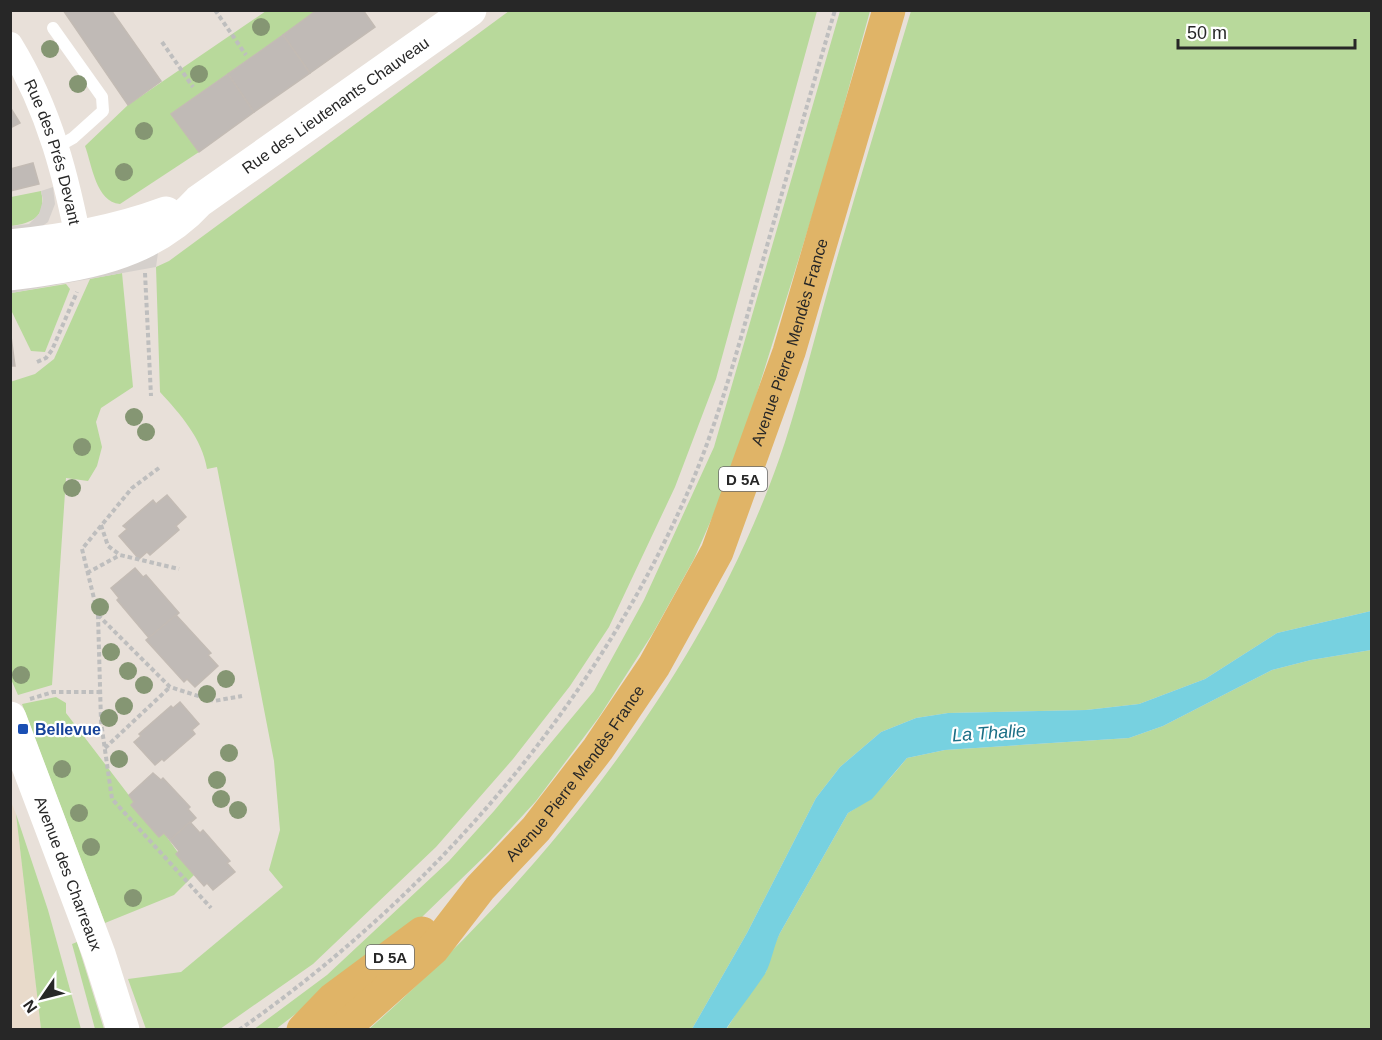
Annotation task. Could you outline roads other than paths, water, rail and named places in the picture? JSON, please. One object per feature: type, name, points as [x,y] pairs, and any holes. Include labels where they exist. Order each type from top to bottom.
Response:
[{"type":"main road","name":"Avenue Pierre Mendès France","points":[[342,1029],[433,949],[480,888],[536,829],[598,749],[654,666],[717,552],[789,352],[889,10]]},
{"type":"main road","name":"Avenue Pierre Mendès France","points":[[303,1029],[333,999],[480,888]]},
{"type":"street","name":"Rue des Lieutenants Chauveau","points":[[10,246],[80,250],[137,247],[171,227],[199,201],[470,10]]},
{"type":"street","name":"Rue des Prés Devant","points":[[10,45],[44,108],[57,147],[80,250]]},
{"type":"street","name":"Rue des Lieutenants Chauveau","points":[[10,274],[80,250],[129,226],[199,201]]},
{"type":"street","name":"Avenue des Charreaux","points":[[16,710],[123,1029]]},
{"type":"lane","points":[[53,28],[102,97],[104,111],[73,138],[57,147]]},
{"type":"water","name":"La Thalie","points":[[1371,611],[1371,650],[1311,660],[1272,670],[1163,726],[1129,738],[945,750],[907,758],[872,799],[848,813],[780,933],[765,974],[726,1029],[692,1029],[747,933],[816,798],[840,767],[881,732],[916,718],[948,713],[1086,710],[1139,704],[1205,679],[1277,633]]},
{"type":"place","name":"Bellevue","points":[[23,729]]}]
